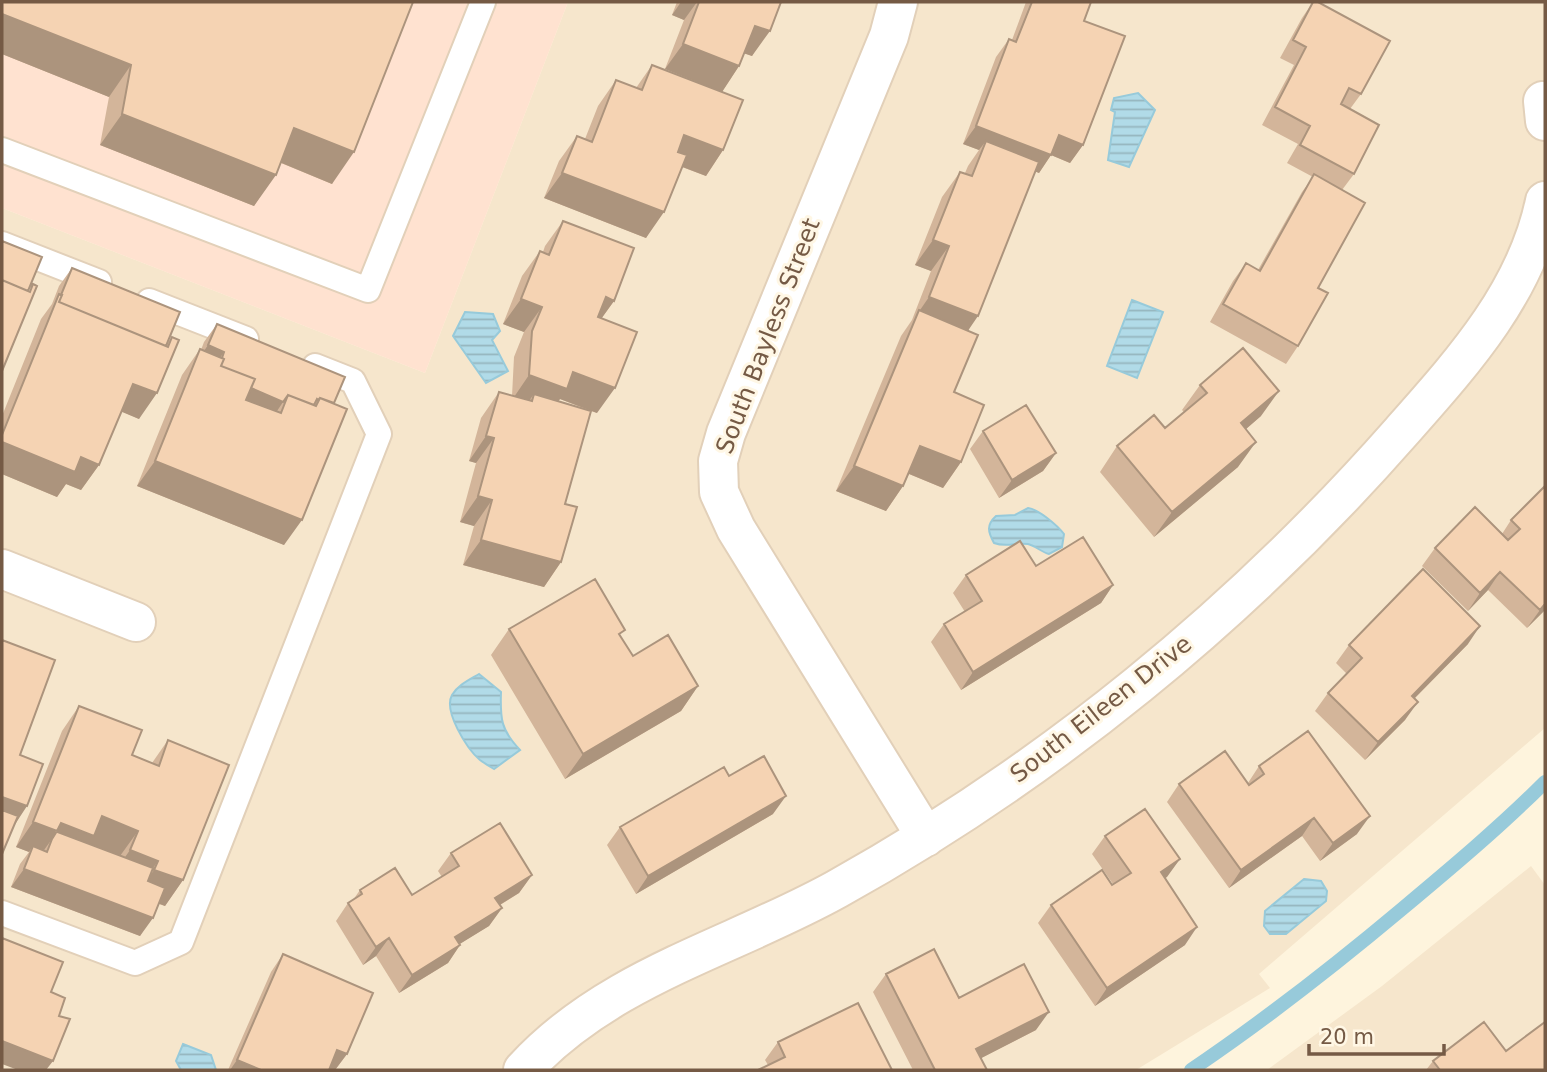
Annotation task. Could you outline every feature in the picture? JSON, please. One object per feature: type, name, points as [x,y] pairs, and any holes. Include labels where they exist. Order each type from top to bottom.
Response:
[{"type":"street","name":"South Bayless Street","points":[[898,2],[889,36],[726,433],[718,461],[719,492],[736,529],[926,837]]},
{"type":"street","name":"South Eileen Drive","points":[[523,1070],[542,1050],[603,1003],[834,891],[926,837],[1019,776],[1135,688],[1248,590],[1347,494],[1437,392],[1491,323],[1524,268],[1545,201]]},
{"type":"street","points":[[2,569],[136,622]]},
{"type":"lane","points":[[2,150],[368,290],[483,2]]},
{"type":"lane","points":[[2,244],[262,345]]},
{"type":"lane","points":[[2,913],[135,963],[181,942],[379,434],[352,381],[288,356]]},
{"type":"shaded area","points":[[2,2],[568,2],[425,373],[2,208]]},
{"type":"shaded area","points":[[568,2],[1545,2],[1545,728],[1259,974],[1270,988],[1136,1070],[2,1070],[2,208],[425,373]]},
{"type":"shaded area","points":[[1531,866],[1545,885],[1545,1070],[1267,1070],[1382,986]]},
{"type":"water","points":[[1138,93],[1155,110],[1129,167],[1108,160],[1115,112],[1111,110],[1114,98]]},
{"type":"water","points":[[1132,300],[1163,312],[1137,378],[1107,366]]},
{"type":"water","points":[[465,312],[493,314],[500,331],[492,340],[508,371],[486,383],[453,336]]},
{"type":"water","points":[[1028,508],[1042,514],[1061,530],[1064,534],[1062,547],[1049,554],[1028,544],[994,543],[989,529],[993,519],[996,516],[1015,515]]},
{"type":"water","points":[[479,674],[501,692],[503,724],[520,750],[494,769],[480,760],[469,747],[453,720],[451,710],[450,702],[454,691]]},
{"type":"water","points":[[1304,879],[1321,881],[1327,891],[1326,901],[1286,934],[1270,934],[1264,926],[1265,911]]},
{"type":"water","points":[[183,1044],[211,1055],[216,1070],[181,1070],[176,1061]]},
{"type":"building","points":[[2,2],[413,2],[354,152],[294,128],[276,175],[122,114],[131,65],[2,14]]},
{"type":"building","points":[[699,2],[781,2],[770,31],[755,26],[739,66],[683,44]]},
{"type":"building","points":[[1032,2],[1091,2],[1084,21],[1125,36],[1083,145],[1059,135],[1051,155],[976,126],[1009,39],[1016,42]]},
{"type":"building","points":[[1313,2],[1318,2],[1390,41],[1361,94],[1349,88],[1341,104],[1379,125],[1354,174],[1300,145],[1310,126],[1275,107],[1306,47],[1293,40]]},
{"type":"building","points":[[652,65],[743,100],[723,150],[684,135],[678,152],[687,155],[664,212],[562,173],[577,136],[592,142],[616,80],[642,90]]},
{"type":"building","points":[[986,141],[1039,162],[978,316],[929,297],[949,246],[933,240],[960,172],[972,176]]},
{"type":"building","points":[[1314,174],[1365,203],[1318,288],[1328,293],[1298,346],[1223,304],[1246,263],[1260,271]]},
{"type":"building","points":[[563,221],[634,248],[614,301],[606,297],[598,317],[637,332],[615,388],[573,372],[567,389],[529,375],[532,331],[542,307],[521,299],[540,251],[549,255]]},
{"type":"building","points":[[2,241],[42,257],[28,291],[2,280]]},
{"type":"building","points":[[72,268],[180,312],[166,346],[59,302]]},
{"type":"building","points":[[2,280],[30,292],[33,284],[37,286],[2,371]]},
{"type":"building","points":[[59,294],[62,295],[59,302],[168,347],[172,337],[179,340],[157,393],[133,384],[99,465],[81,457],[75,472],[2,442],[2,435]]},
{"type":"building","points":[[919,310],[978,335],[954,392],[984,405],[961,462],[920,446],[903,486],[854,466]]},
{"type":"building","points":[[217,324],[345,377],[334,403],[320,398],[314,405],[288,395],[283,402],[251,388],[255,379],[221,366],[224,352],[208,345]]},
{"type":"building","points":[[1243,348],[1279,391],[1241,423],[1256,442],[1172,512],[1117,446],[1154,415],[1165,428],[1207,393],[1200,385]]},
{"type":"building","points":[[200,349],[224,359],[221,366],[255,379],[246,400],[281,413],[288,395],[316,406],[320,398],[347,409],[302,520],[155,461]]},
{"type":"building","points":[[499,392],[532,401],[534,394],[591,411],[565,504],[577,507],[561,562],[481,540],[492,500],[478,496],[494,438],[486,436]]},
{"type":"building","points":[[1026,405],[1056,453],[1012,480],[983,431]]},
{"type":"building","points":[[1545,486],[1545,604],[1540,610],[1500,572],[1480,593],[1435,548],[1475,507],[1508,540],[1520,529],[1511,520]]},
{"type":"building","points":[[1083,537],[1113,585],[973,672],[944,624],[982,601],[966,575],[1020,541],[1036,566]]},
{"type":"building","points":[[1423,569],[1480,626],[1412,696],[1418,702],[1378,742],[1328,693],[1362,658],[1349,645]]},
{"type":"building","points":[[595,579],[625,630],[619,634],[633,656],[668,635],[698,686],[583,754],[509,629]]},
{"type":"building","points":[[2,640],[55,660],[20,755],[43,764],[27,806],[2,797]]},
{"type":"building","points":[[79,706],[142,730],[132,755],[159,766],[168,740],[229,765],[183,880],[154,870],[158,861],[130,850],[138,831],[102,816],[94,836],[61,823],[57,831],[33,822]]},
{"type":"building","points":[[1308,731],[1370,816],[1333,843],[1314,818],[1241,870],[1179,784],[1225,751],[1249,785],[1264,774],[1259,766]]},
{"type":"building","points":[[764,756],[786,796],[648,876],[620,827],[724,767],[729,776]]},
{"type":"building","points":[[1145,809],[1180,859],[1161,872],[1197,927],[1107,988],[1051,905],[1102,870],[1112,885],[1131,873],[1105,836]]},
{"type":"building","points":[[2,810],[18,816],[2,854]]},
{"type":"building","points":[[500,823],[532,875],[495,898],[502,908],[455,937],[460,945],[412,975],[389,938],[376,947],[348,903],[362,894],[360,890],[395,868],[412,895],[459,866],[451,853]]},
{"type":"building","points":[[57,832],[153,868],[148,881],[165,888],[153,918],[24,869],[33,846],[47,852]]},
{"type":"building","points":[[2,938],[63,962],[51,992],[65,998],[59,1016],[70,1019],[53,1061],[2,1041]]},
{"type":"building","points":[[934,949],[959,998],[1024,964],[1049,1012],[976,1049],[987,1070],[935,1070],[886,974]]},
{"type":"building","points":[[283,954],[373,993],[347,1054],[337,1050],[329,1070],[261,1070],[237,1060]]},
{"type":"building","points":[[858,1003],[892,1070],[758,1070],[785,1057],[778,1042]]},
{"type":"building","points":[[1484,1022],[1506,1051],[1545,1022],[1545,1070],[1440,1070],[1433,1061]]},
{"type":"waterway","points":[[1191,1070],[1351,951],[1475,847],[1545,782]]}]
